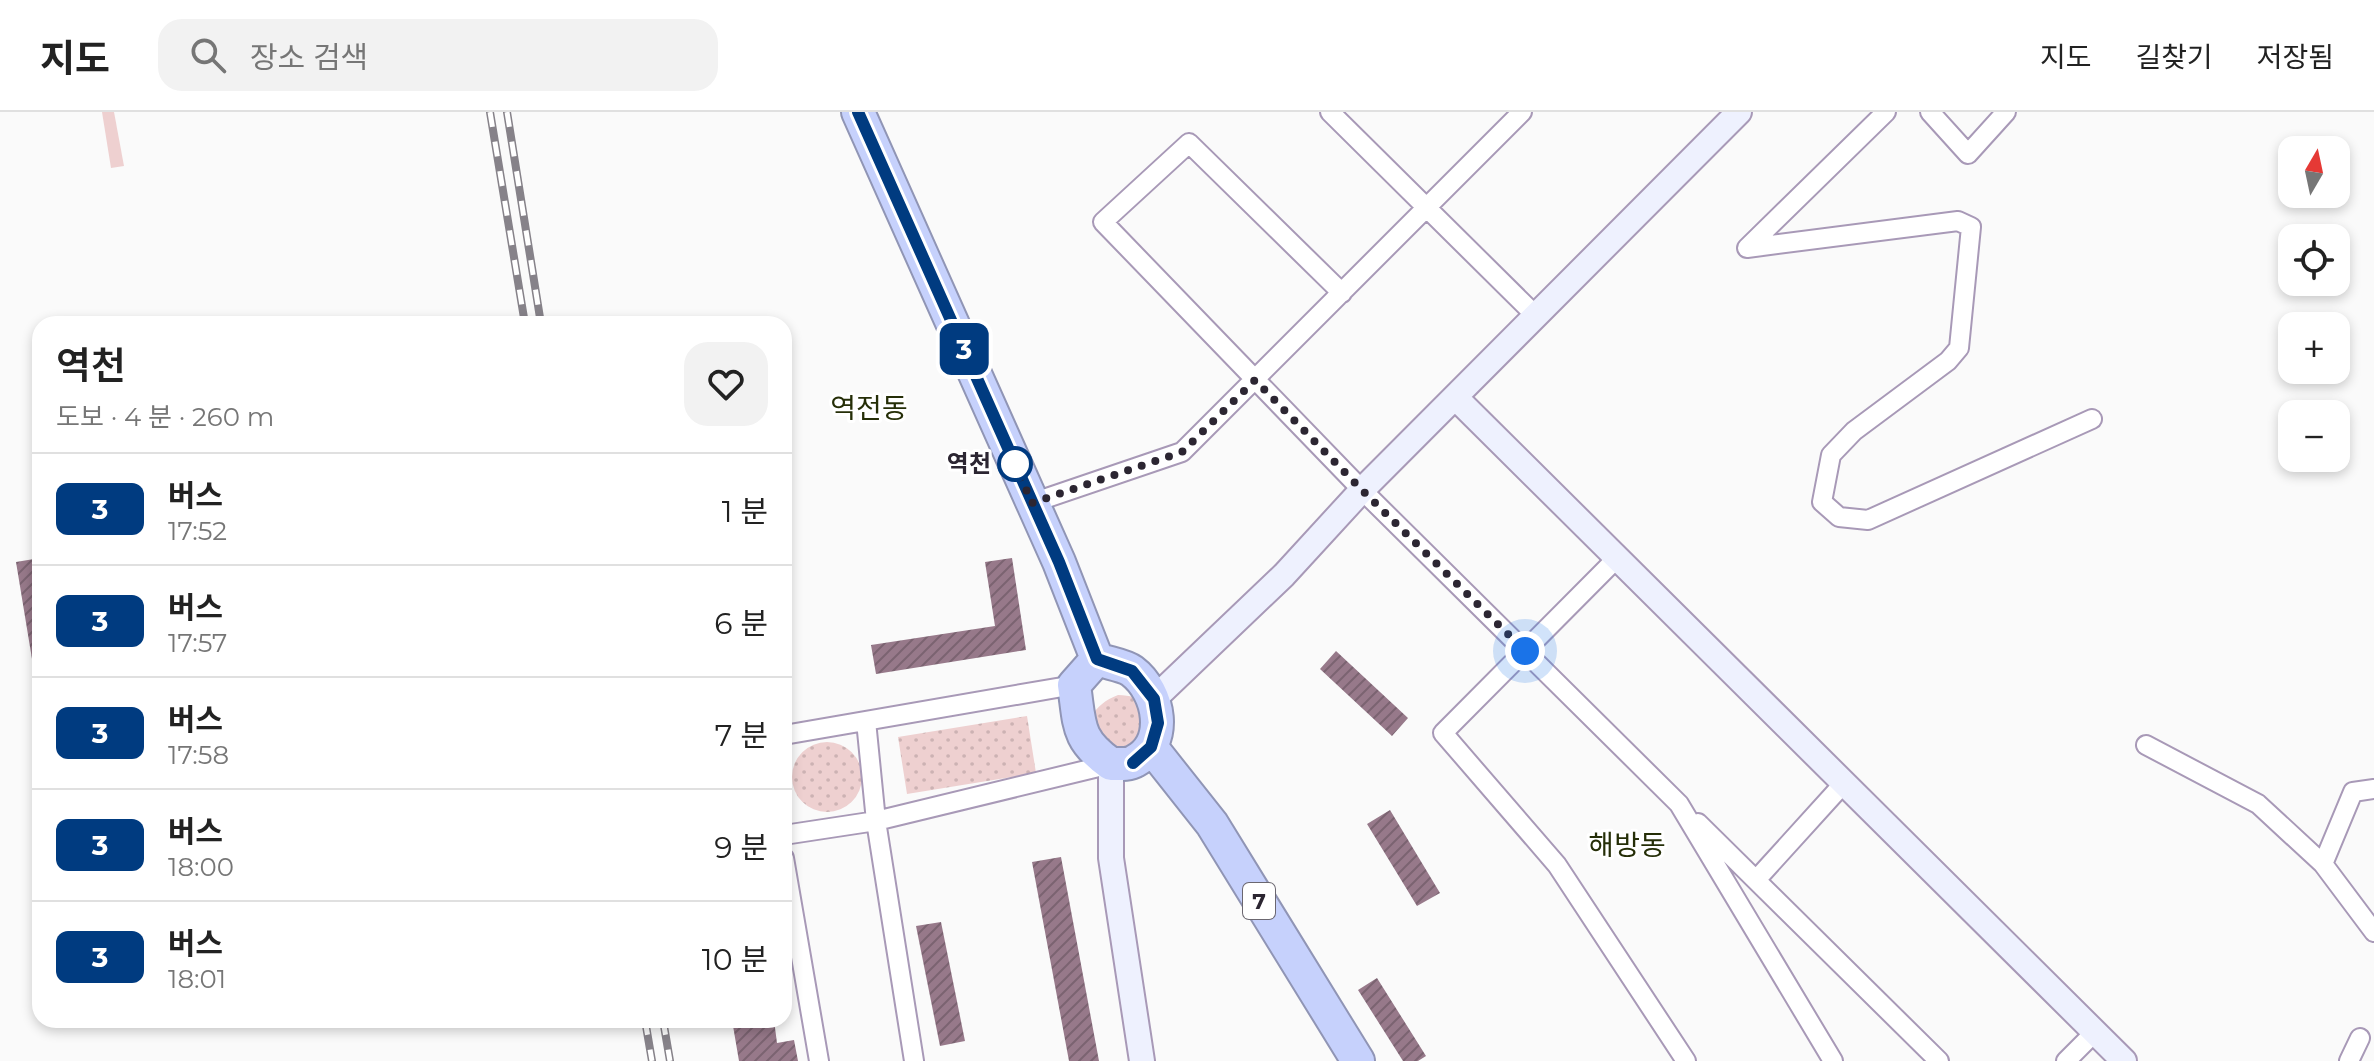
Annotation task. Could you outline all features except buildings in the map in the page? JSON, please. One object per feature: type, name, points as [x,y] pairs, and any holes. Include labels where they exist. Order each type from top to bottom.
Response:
[{"type":"highway","points":[[858,112],[1059,562],[1097,659],[1132,671],[1154,699],[1158,723],[1151,747],[1133,763],[1111,764],[1093,751],[1081,735],[1074,685],[1097,659]]},
{"type":"highway","name":"7","points":[[1151,747],[1212,824],[1358,1061]]},
{"type":"street","points":[[1330,112],[1536,316]]},
{"type":"street","points":[[1032,503],[1182,452],[1522,112]]},
{"type":"street","points":[[1154,699],[1284,575],[1362,490],[1739,112]]},
{"type":"street","points":[[1886,112],[1747,248],[1958,221],[1971,227],[1959,348],[1948,361],[1854,431],[1831,455],[1822,502],[1839,517],[1868,520],[2092,419]]},
{"type":"street","points":[[1930,112],[1968,154],[2006,112]]},
{"type":"street","points":[[1342,293],[1189,143],[1103,222],[1362,490],[1939,1061]]},
{"type":"street","points":[[1455,397],[2124,1061]]},
{"type":"street","points":[[1617,558],[1443,733],[1557,865],[1686,1061]]},
{"type":"street","points":[[792,734],[1074,685]]},
{"type":"street","points":[[866,721],[876,821],[914,1061]]},
{"type":"street","points":[[2146,745],[2258,804],[2323,864],[2374,932]]},
{"type":"street","points":[[792,834],[876,821],[1111,764],[1111,858],[1142,1061]]},
{"type":"street","points":[[1756,880],[1844,783]]},
{"type":"street","points":[[2323,864],[2353,792],[2374,789]]},
{"type":"street","points":[[1679,804],[1833,1061]]},
{"type":"street","points":[[2358,910],[2374,899]]},
{"type":"street","points":[[792,904],[819,1061]]},
{"type":"street","points":[[2066,1061],[2095,1032]]},
{"type":"street","points":[[2349,1061],[2360,1038]]},
{"type":"shaded area","points":[[102,112],[114,112],[124,166],[111,168]]},
{"type":"shaded area","points":[[1118,695],[1139,699],[1159,724],[1113,765],[1090,718],[1102,704]]},
{"type":"shaded area","points":[[1027,716],[1036,773],[907,794],[898,737]]},
{"type":"shaded area","points":[[834,742],[856,757],[862,777],[860,791],[852,802],[841,810],[820,812],[802,802],[794,791],[792,770],[802,752],[813,744]]},
{"type":"railway","points":[[490,112],[524,316]]},
{"type":"railway","points":[[507,112],[540,316]]},
{"type":"railway","points":[[646,1028],[652,1061]]},
{"type":"railway","points":[[664,1028],[670,1061]]},
{"type":"bus line","name":"3","points":[[858,112],[1059,562],[1097,659],[1132,671],[1154,699],[1158,723],[1151,747],[1133,763]]},
{"type":"place","name":"역천","points":[[1015,464]]},
{"type":"district","name":"역전동","points":[[869,408]]},
{"type":"district","name":"해방동","points":[[1627,845]]},
{"type":"route","points":[[1015,464],[1032,503],[1182,452],[1255,380],[1525,651]]}]
